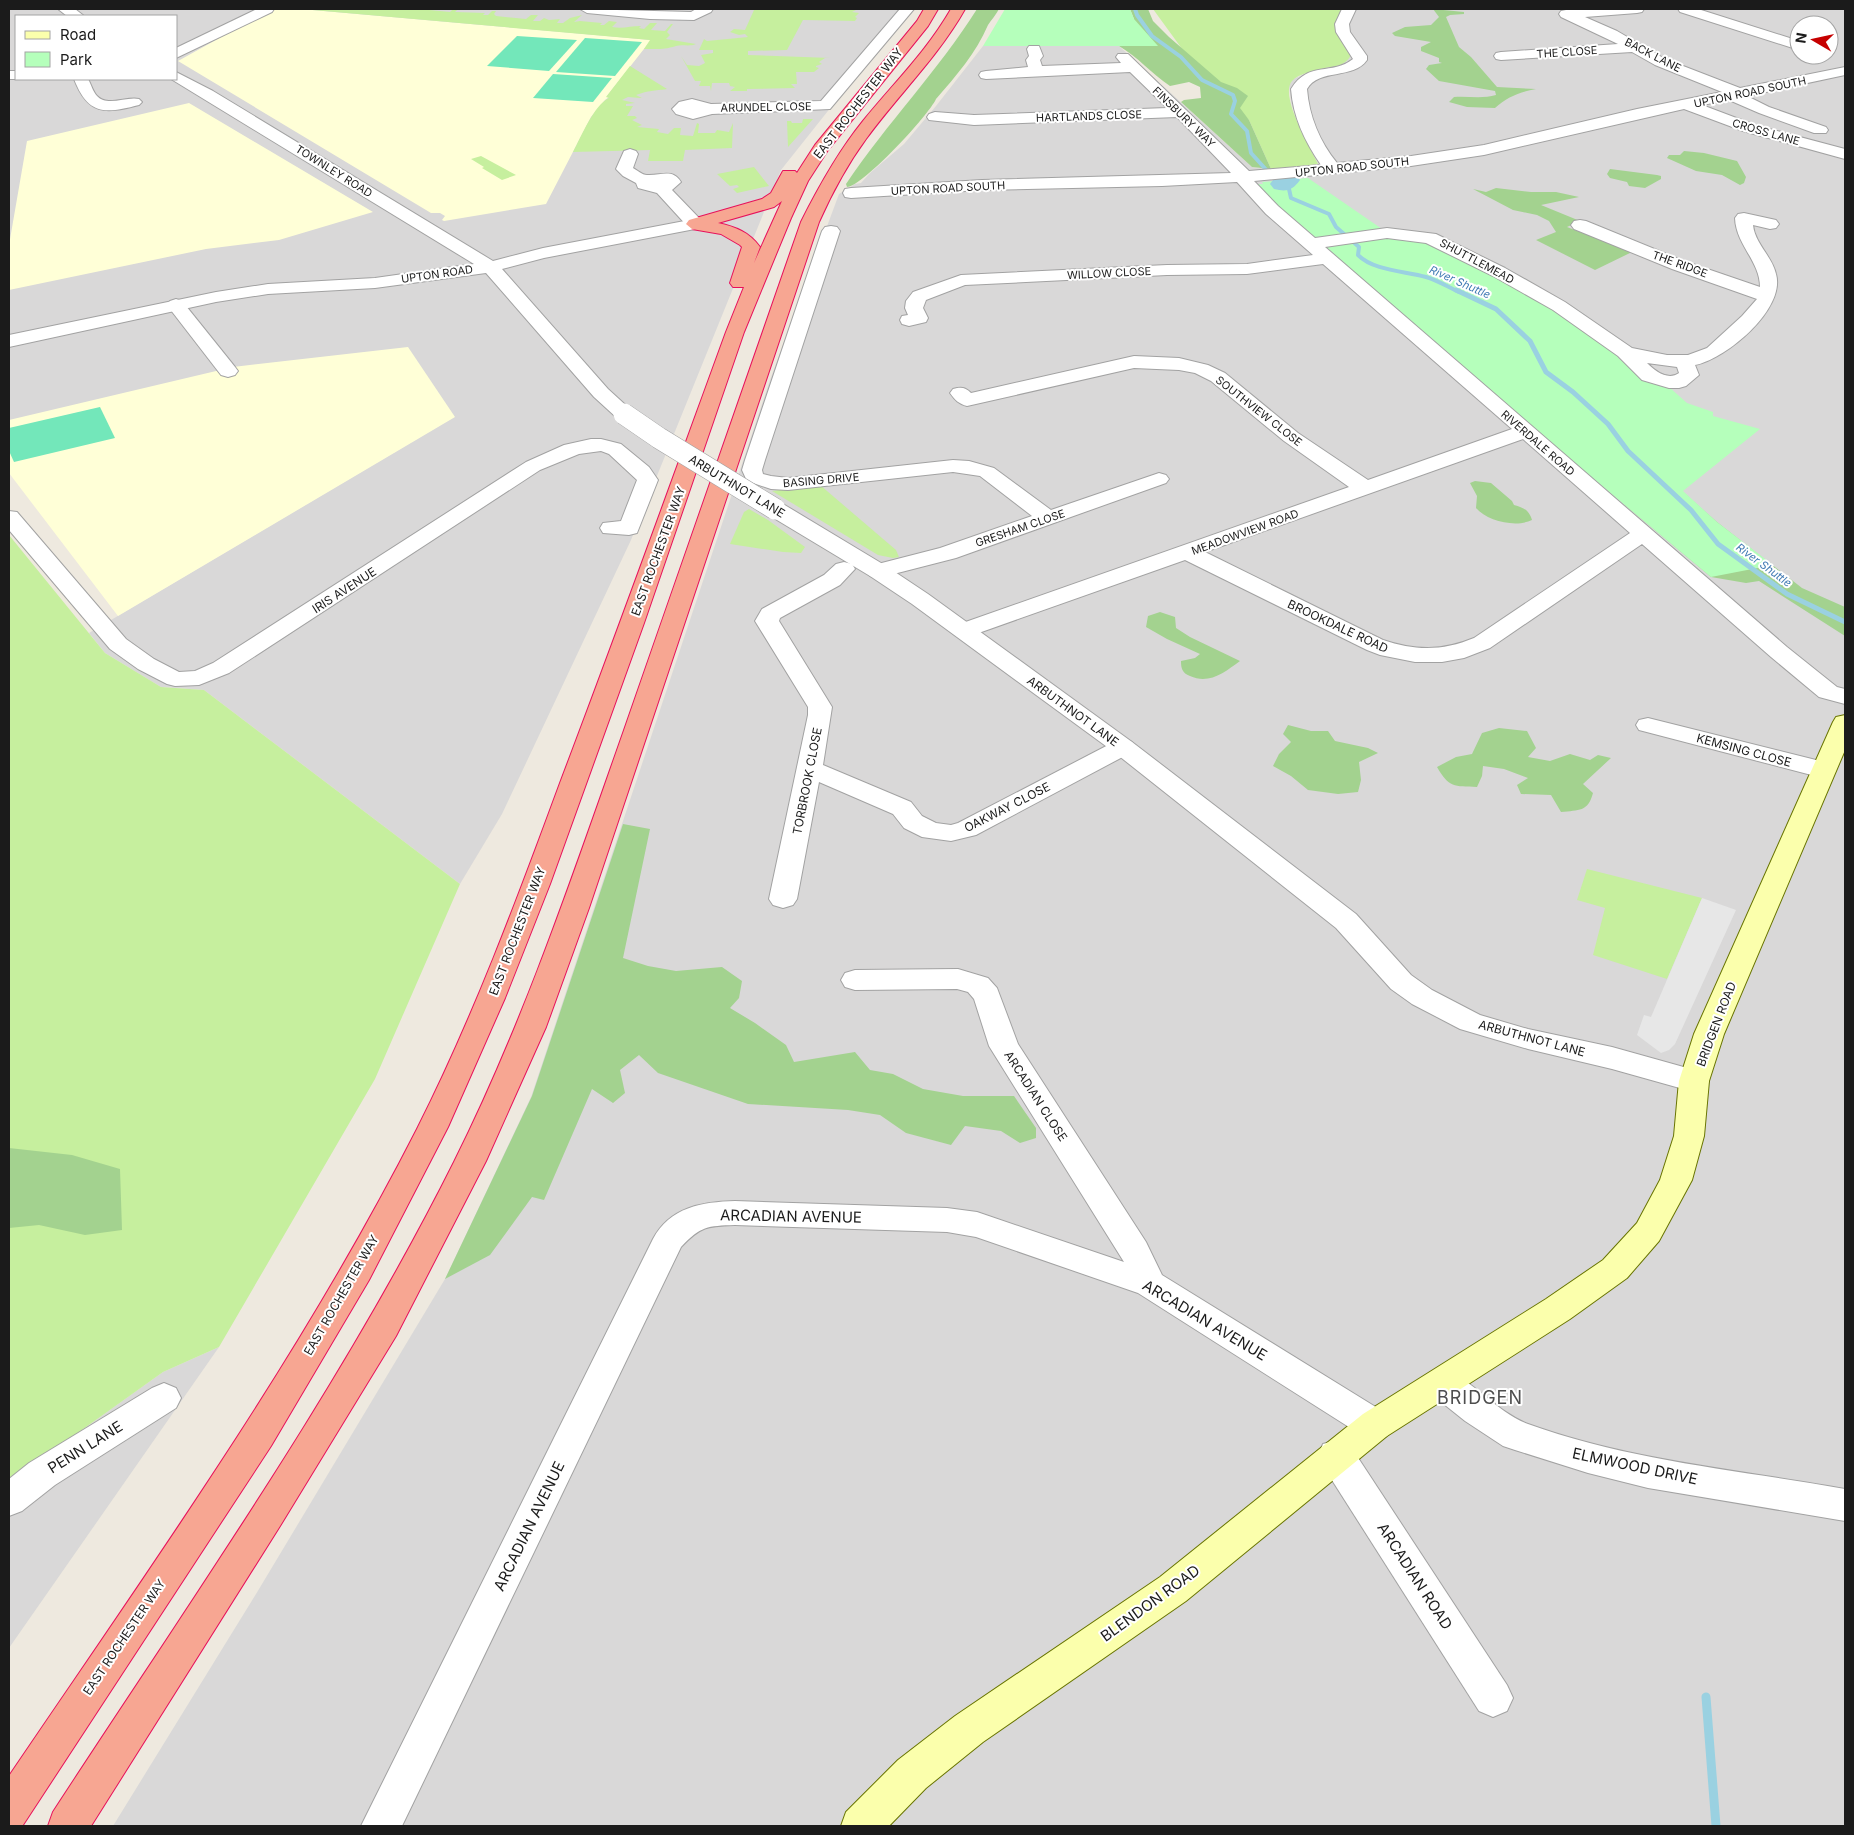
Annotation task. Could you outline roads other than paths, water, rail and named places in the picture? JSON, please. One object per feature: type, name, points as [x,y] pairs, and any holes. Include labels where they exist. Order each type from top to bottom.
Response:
[{"type":"highway","name":"EAST ROCHESTER WAY","points":[[9,1811],[259,1435],[357,1271],[433,1127],[491,998],[536,884],[639,604],[735,332],[800,181],[821,148],[923,22],[931,9]]},
{"type":"highway","name":"EAST ROCHESTER WAY","points":[[68,1826],[267,1515],[384,1326],[470,1161],[531,1027],[575,908],[810,222],[826,188],[846,157],[868,126],[938,40],[958,9]]},
{"type":"highway","points":[[695,224],[768,203],[778,196],[794,164],[814,135],[835,112],[864,93]]},
{"type":"highway","points":[[695,224],[724,229],[738,235],[747,241],[751,247],[731,306],[735,332]]},
{"type":"main road","name":"BRIDGEN ROAD","points":[[1442,1383],[1573,1300],[1615,1269],[1648,1232],[1676,1180],[1689,1136],[1694,1081],[1709,1034],[1845,722]]},
{"type":"main road","name":"BLENDON ROAD","points":[[861,1826],[912,1774],[964,1733],[1173,1589],[1336,1455],[1374,1426],[1442,1383]]},
{"type":"street","points":[[178,53],[267,9]]},
{"type":"street","points":[[587,9],[700,16]]},
{"type":"street","name":"ARUNDEL CLOSE","points":[[707,109],[825,106],[907,9]]},
{"type":"street","points":[[1333,170],[1309,128],[1298,89],[1305,80],[1354,66],[1360,60],[1360,56],[1344,32],[1342,24],[1349,9]]},
{"type":"street","points":[[1560,12],[1638,9]]},
{"type":"street","points":[[1685,9],[1789,43]]},
{"type":"street","name":"BACK LANE","points":[[1560,12],[1612,34],[1660,62],[1737,95],[1764,110],[1840,144]]},
{"type":"street","points":[[986,75],[1035,67],[1034,48]]},
{"type":"street","name":"THE CLOSE","points":[[1501,56],[1634,48]]},
{"type":"street","name":"FINSBURY WAY","points":[[1035,67],[1128,62],[1243,177]]},
{"type":"street","name":"UPTON ROAD SOUTH","points":[[851,194],[982,185],[1162,181],[1243,177],[1304,173],[1411,161],[1484,150],[1637,114],[1737,95],[1842,63]]},
{"type":"street","name":"TOWNLEY ROAD","points":[[178,77],[264,127],[426,229],[468,251],[490,266]]},
{"type":"street","points":[[82,80],[90,97],[96,103],[104,106],[134,102]]},
{"type":"street","name":"CROSS LANE","points":[[1688,105],[1749,128],[1840,144]]},
{"type":"street","name":"HARTLANDS CLOSE","points":[[935,117],[974,120],[996,115],[1180,112]]},
{"type":"street","points":[[630,154],[624,169],[654,184],[695,224]]},
{"type":"street","name":"RIVERDALE ROAD","points":[[1243,177],[1272,210],[1524,432],[1828,692],[1845,697]]},
{"type":"street","points":[[1767,296],[1769,288],[1765,266],[1745,235],[1746,213],[1770,224]]},
{"type":"street","name":"UPTON ROAD","points":[[9,341],[176,305],[268,289],[374,283],[490,266],[543,253],[695,224]]},
{"type":"street","name":"THE RIDGE","points":[[1593,227],[1678,265],[1767,296]]},
{"type":"street","name":"BASING DRIVE","points":[[832,231],[812,310],[755,460],[752,470],[754,477],[761,481],[775,484],[788,484],[953,466],[969,467],[987,472],[1048,518]]},
{"type":"street","name":"SHUTTLEMEAD","points":[[1311,244],[1387,233],[1408,234],[1441,241],[1504,274],[1558,306],[1625,352],[1649,376],[1668,382],[1679,382],[1689,375],[1684,361],[1708,355],[1716,349],[1761,309],[1767,296]]},
{"type":"street","name":"WILLOW CLOSE","points":[[919,318],[915,312],[917,297],[928,291],[955,285],[961,280],[1167,270],[1247,269],[1326,258]]},
{"type":"street","name":"ARBUTHNOT LANE","points":[[490,266],[602,393],[624,414],[658,438],[878,571],[965,630],[1021,674],[1123,747],[1346,921],[1401,982],[1422,997],[1470,1022],[1528,1039],[1612,1058],[1694,1081]]},
{"type":"street","points":[[176,305],[228,371]]},
{"type":"street","name":"SOUTHVIEW CLOSE","points":[[968,401],[1134,362],[1184,365],[1218,377],[1291,437],[1365,488]]},
{"type":"street","name":"MEADOWVIEW ROAD","points":[[965,630],[1524,432]]},
{"type":"street","name":"IRIS AVENUE","points":[[9,516],[118,644],[146,664],[175,679],[199,678],[221,668],[337,595],[534,466],[568,450],[593,445],[612,447],[620,452],[627,462],[643,471],[648,480],[628,528],[612,528]]},
{"type":"street","name":"GRESHAM CLOSE","points":[[878,571],[948,553],[1159,479]]},
{"type":"street","name":"BROOKDALE ROAD","points":[[1187,552],[1375,644],[1406,654],[1441,656],[1462,652],[1482,643],[1644,533]]},
{"type":"street","name":"TORBROOK CLOSE","points":[[783,898],[810,769],[820,707],[767,621],[770,614],[832,580],[844,569]]},
{"type":"street","name":"KEMSING CLOSE","points":[[1662,722],[1823,770]]},
{"type":"street","name":"OAKWAY CLOSE","points":[[810,769],[902,808],[913,822],[931,831],[951,833],[966,829],[1123,747]]},
{"type":"street","name":"ARCADIAN CLOSE","points":[[855,980],[958,979],[970,981],[981,988],[987,995],[1004,1046],[1135,1251],[1150,1284]]},
{"type":"street","name":"ARCADIAN AVENUE","points":[[381,1826],[669,1239],[683,1224],[701,1214],[735,1213],[947,1220],[977,1225],[1150,1284],[1374,1426]]},
{"type":"street","name":"ELMWOOD DRIVE","points":[[1442,1383],[1477,1411],[1515,1435],[1588,1458],[1648,1472],[1845,1505]]},
{"type":"street","name":"PENN LANE","points":[[9,1500],[42,1474],[164,1398]]},
{"type":"street","name":"ARCADIAN ROAD","points":[[1336,1455],[1493,1698]]},
{"type":"waterway","name":"River Shuttle","points":[[1135,9],[1137,15],[1152,36],[1181,57],[1202,80],[1233,95],[1235,101],[1231,114],[1247,131],[1251,153],[1270,174],[1289,189],[1291,198],[1329,214],[1336,227],[1359,247],[1358,255],[1372,264],[1390,270],[1430,278],[1459,292]]},
{"type":"waterway","name":"River Shuttle","points":[[1283,184],[1287,180]]},
{"type":"waterway","name":"River Shuttle","points":[[1456,290],[1496,309],[1530,341],[1546,372],[1573,392],[1608,424],[1628,451],[1691,510],[1718,544],[1787,594],[1845,622]]},
{"type":"waterway","points":[[1706,1697],[1716,1826]]},
{"type":"district","name":"BRIDGEN","points":[[1480,1397]]}]
